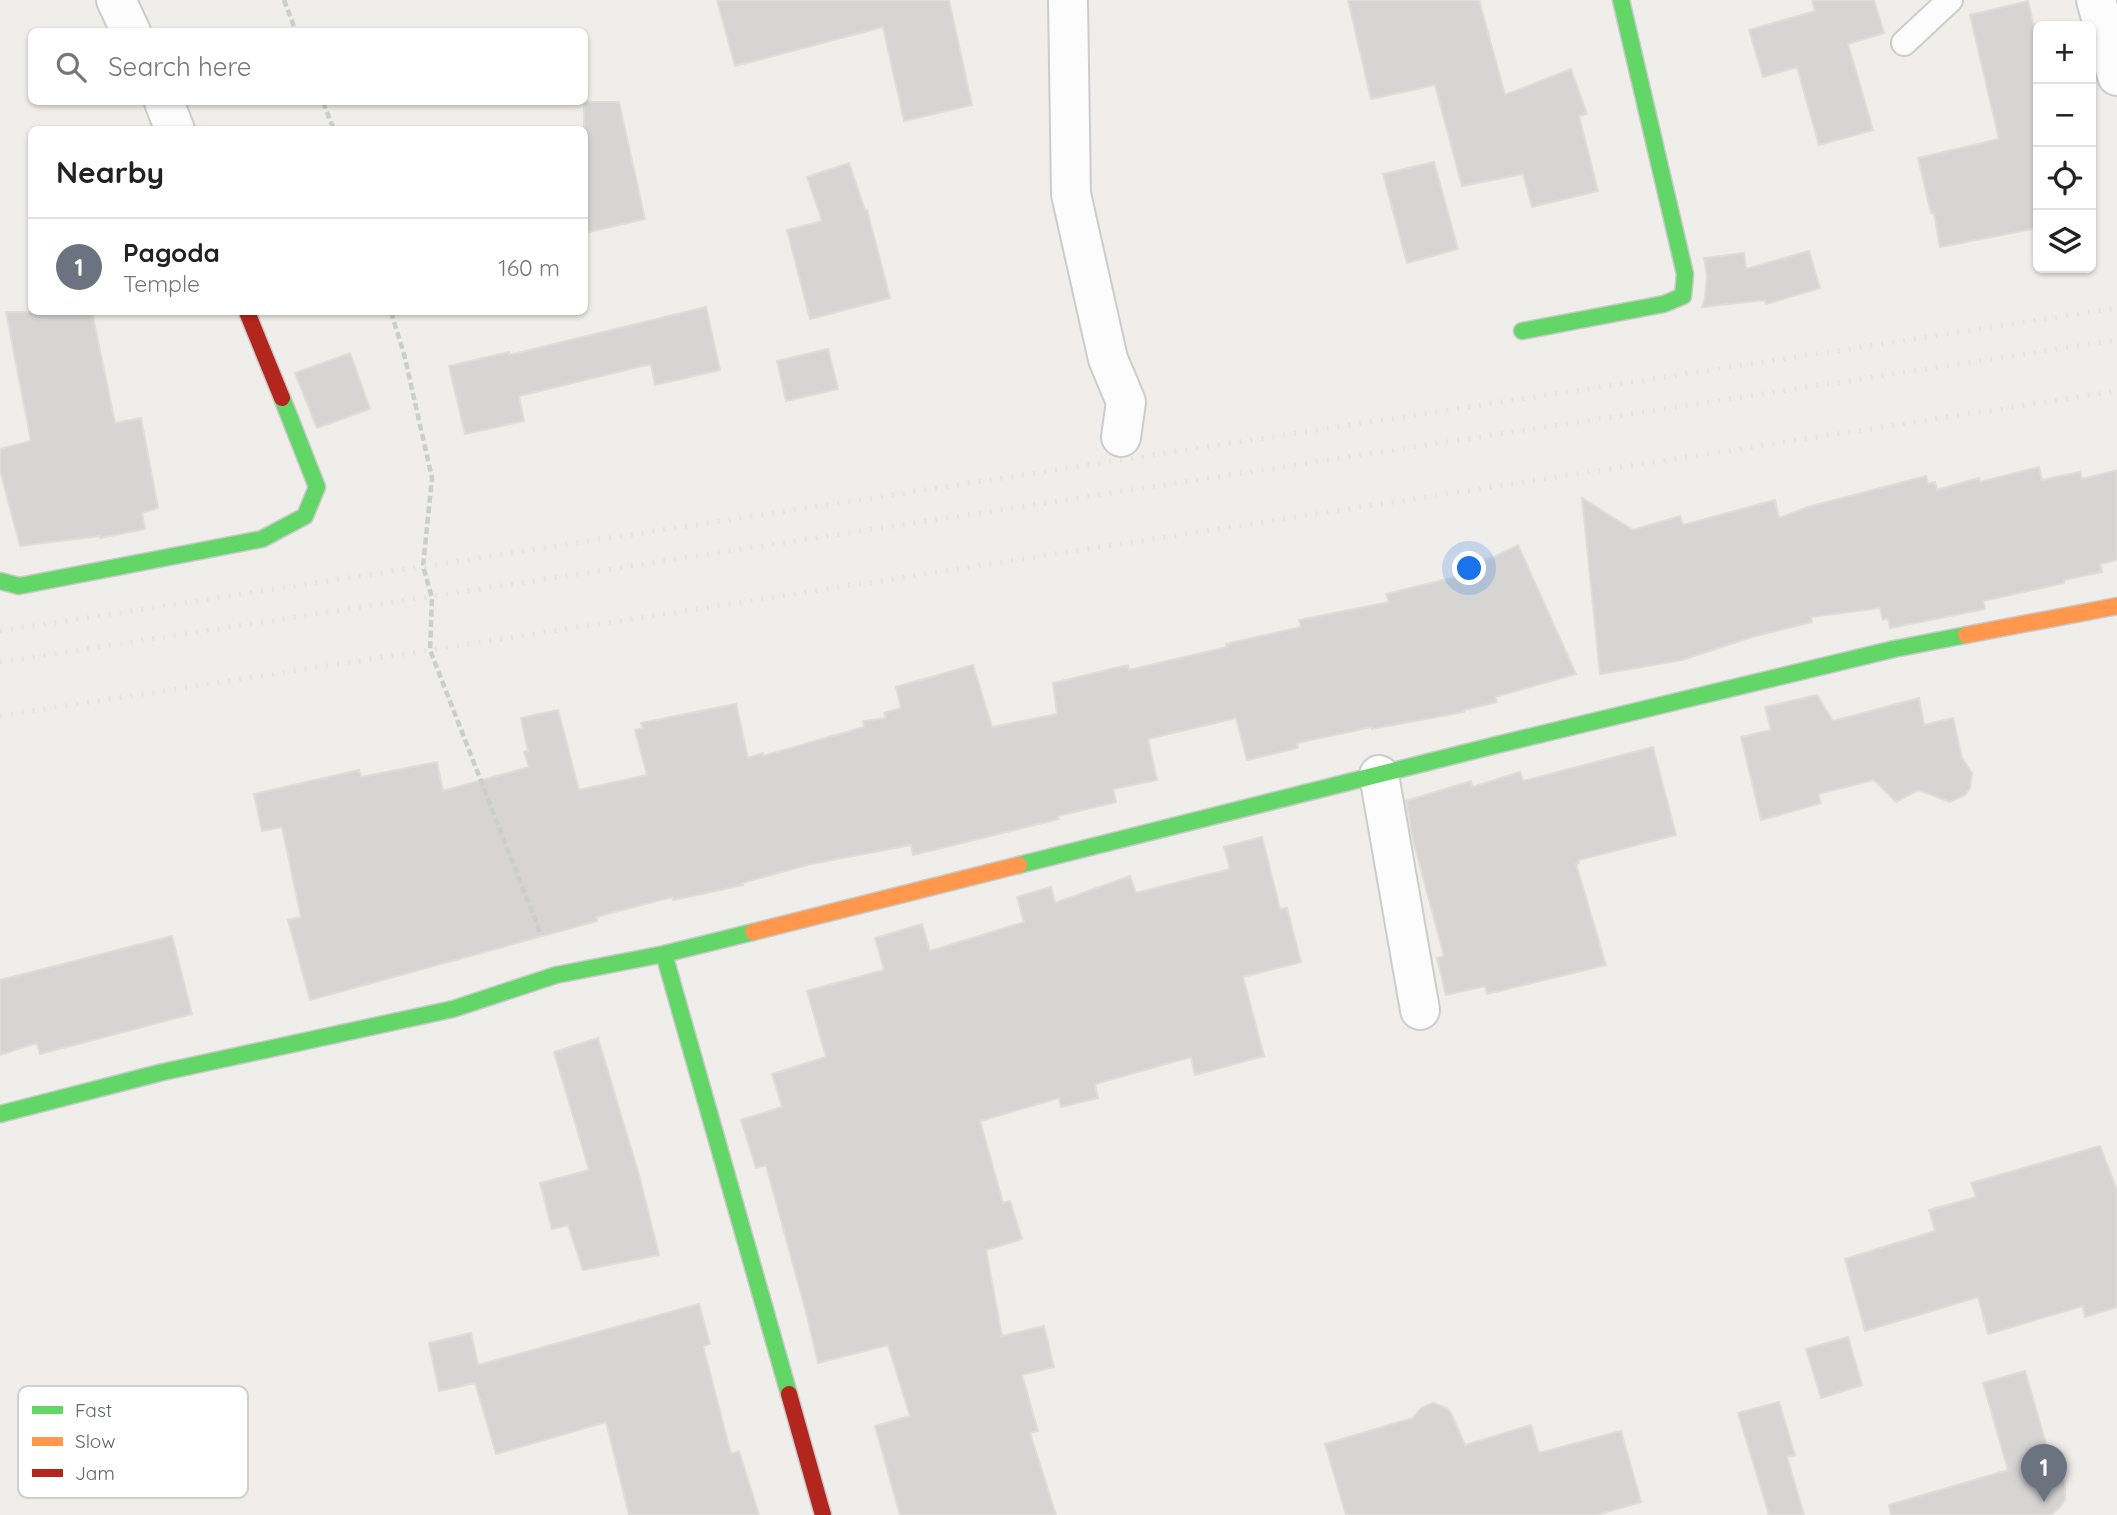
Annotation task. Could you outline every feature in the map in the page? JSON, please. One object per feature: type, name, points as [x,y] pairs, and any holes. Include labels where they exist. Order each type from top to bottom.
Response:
[{"type":"street","points":[[116,0],[129,28]]},
{"type":"street","points":[[1068,0],[1071,194],[1108,359],[1126,402],[1121,438]]},
{"type":"street","points":[[1522,331],[1664,304],[1683,296],[1685,274],[1621,0]]},
{"type":"street","points":[[2096,0],[2117,76]]},
{"type":"street","points":[[165,105],[173,126]]},
{"type":"street","points":[[0,581],[19,586],[262,539],[305,516],[317,486],[248,315]]},
{"type":"street","points":[[0,1114],[163,1072],[453,1009],[556,975],[664,954],[1894,649],[2117,606]]},
{"type":"street","points":[[1378,775],[1420,1010]]},
{"type":"street","points":[[664,954],[823,1515]]},
{"type":"lane","points":[[1904,43],[1950,0]]},
{"type":"path","points":[[284,0],[294,28]]},
{"type":"path","points":[[324,105],[332,126]]},
{"type":"path","points":[[392,315],[404,354],[432,478],[423,566],[432,598],[430,650],[556,975]]},
{"type":"building","points":[[717,0],[949,0],[972,105],[904,121],[883,27],[735,66]]},
{"type":"building","points":[[1348,0],[1479,0],[1505,95],[1571,69],[1587,114],[1579,116],[1598,191],[1532,207],[1523,174],[1462,186],[1435,85],[1371,99]]},
{"type":"building","points":[[1812,0],[1874,0],[1884,33],[1848,44],[1873,130],[1819,145],[1797,67],[1763,77],[1749,30],[1815,11]]},
{"type":"building","points":[[2028,1],[2033,22],[2033,229],[1940,247],[1934,213],[1931,213],[1918,158],[1999,139],[1970,15]]},
{"type":"building","points":[[588,102],[619,102],[645,219],[588,232],[588,126],[584,126],[584,105],[588,105]]},
{"type":"building","points":[[1434,162],[1458,249],[1407,263],[1383,174]]},
{"type":"building","points":[[849,163],[867,210],[890,298],[810,319],[787,230],[822,221],[807,177]]},
{"type":"building","points":[[1809,251],[1820,288],[1766,304],[1765,300],[1702,307],[1707,276],[1704,258],[1744,253],[1746,269]]},
{"type":"building","points":[[706,307],[720,370],[655,385],[651,364],[519,396],[524,421],[465,434],[449,366],[509,352],[509,355]]},
{"type":"building","points":[[6,312],[28,312],[28,315],[93,315],[115,423],[141,418],[158,508],[142,513],[145,529],[100,538],[20,546],[0,470],[0,449],[31,441]]},
{"type":"building","points":[[828,349],[838,389],[786,401],[777,361]]},
{"type":"building","points":[[350,353],[370,409],[317,428],[295,373]]},
{"type":"building","points":[[2039,467],[2042,480],[2080,472],[2082,479],[2117,470],[2117,560],[2100,564],[2102,572],[1983,601],[1985,609],[1890,628],[1888,618],[1883,620],[1880,608],[1811,617],[1812,622],[1752,637],[1682,660],[1600,674],[1582,498],[1633,530],[1680,516],[1683,525],[1775,500],[1779,518],[1808,507],[1926,476],[1928,484],[1935,482],[1937,490],[1979,478],[1980,482]]},
{"type":"building","points":[[1518,545],[1576,674],[1495,697],[1497,702],[1464,712],[1297,743],[1298,748],[1247,760],[1236,718],[1148,739],[1157,780],[1113,789],[1116,802],[913,855],[911,845],[811,864],[742,883],[743,885],[673,900],[672,897],[596,917],[597,921],[310,1000],[288,920],[301,917],[282,827],[262,831],[254,794],[359,770],[361,777],[437,762],[443,791],[529,767],[524,752],[528,751],[521,718],[558,710],[579,790],[647,775],[635,730],[643,728],[641,723],[736,704],[748,758],[763,753],[763,756],[864,727],[863,721],[886,718],[884,713],[901,708],[896,687],[973,665],[992,727],[1057,714],[1053,683],[1128,665],[1129,670],[1227,647],[1226,644],[1301,627],[1299,620],[1389,602],[1386,594],[1456,577],[1455,564],[1492,558]]},
{"type":"building","points":[[1817,695],[1833,721],[1919,698],[1924,725],[1953,718],[1962,758],[1972,773],[1970,788],[1965,795],[1950,802],[1918,790],[1896,802],[1874,780],[1818,794],[1821,803],[1761,820],[1741,737],[1771,730],[1765,707]]},
{"type":"building","points":[[1653,747],[1676,835],[1579,860],[1576,864],[1606,965],[1487,994],[1485,986],[1446,995],[1437,958],[1444,956],[1413,840],[1406,801],[1471,781],[1472,787],[1520,772],[1523,781]]},
{"type":"building","points":[[1262,837],[1280,909],[1287,908],[1301,962],[1243,977],[1264,1056],[1195,1075],[1191,1057],[1095,1084],[1098,1098],[1061,1107],[1059,1098],[980,1121],[1003,1203],[1010,1201],[1022,1239],[986,1250],[1002,1336],[1044,1326],[1054,1367],[1022,1375],[1038,1431],[1030,1433],[1056,1515],[900,1515],[875,1426],[910,1416],[888,1345],[818,1363],[766,1165],[756,1168],[741,1120],[782,1107],[772,1074],[826,1057],[807,991],[884,970],[875,938],[922,924],[930,951],[1024,922],[1017,897],[1051,887],[1055,903],[1130,876],[1136,893],[1230,869],[1224,847]]},
{"type":"building","points":[[172,936],[192,1014],[40,1054],[37,1043],[0,1055],[0,980]]},
{"type":"building","points":[[598,1038],[639,1175],[659,1255],[583,1270],[568,1225],[552,1229],[540,1183],[589,1170],[554,1052]]},
{"type":"building","points":[[2100,1146],[2117,1190],[2117,1307],[2085,1317],[2083,1306],[1988,1334],[1978,1297],[1865,1331],[1845,1259],[1935,1231],[1929,1210],[1976,1197],[1971,1183]]},
{"type":"building","points":[[699,1304],[710,1344],[703,1346],[731,1454],[739,1451],[759,1515],[629,1515],[606,1422],[496,1454],[475,1383],[439,1391],[429,1343],[471,1333],[478,1365]]},
{"type":"building","points":[[1848,1337],[1862,1385],[1821,1398],[1806,1349]]},
{"type":"building","points":[[2025,1371],[2052,1465],[2062,1474],[2065,1482],[2065,1500],[2060,1507],[2051,1515],[1891,1515],[1889,1505],[2008,1470],[1983,1383]]},
{"type":"building","points":[[1779,1402],[1795,1455],[1787,1457],[1804,1515],[1769,1515],[1738,1413]]},
{"type":"building","points":[[1433,1403],[1447,1408],[1451,1413],[1465,1445],[1531,1425],[1539,1453],[1621,1431],[1641,1502],[1597,1515],[1346,1515],[1325,1444],[1413,1418],[1421,1408]]},
{"type":"railway","points":[[0,631],[2117,308]]},
{"type":"railway","points":[[0,662],[2117,340]]},
{"type":"railway","points":[[0,716],[2117,391]]},
{"type":"traffic: fast","points":[[1522,331],[1664,304],[1683,296],[1685,274],[1621,0]]},
{"type":"traffic: fast","points":[[0,581],[19,586],[262,539],[305,516],[317,487],[282,398]]},
{"type":"traffic: fast","points":[[1019,865],[1496,745],[1894,649],[1966,635]]},
{"type":"traffic: fast","points":[[0,1114],[163,1072],[453,1009],[556,975],[664,954],[753,932]]},
{"type":"traffic: fast","points":[[664,954],[789,1394]]},
{"type":"traffic: slow","points":[[1966,635],[2117,606]]},
{"type":"traffic: slow","points":[[753,932],[1019,865]]},
{"type":"traffic: jam","points":[[248,315],[282,398]]},
{"type":"traffic: jam","points":[[789,1394],[823,1515]]},
{"type":"place","name":"Pagoda","points":[[2044,1502]]}]
